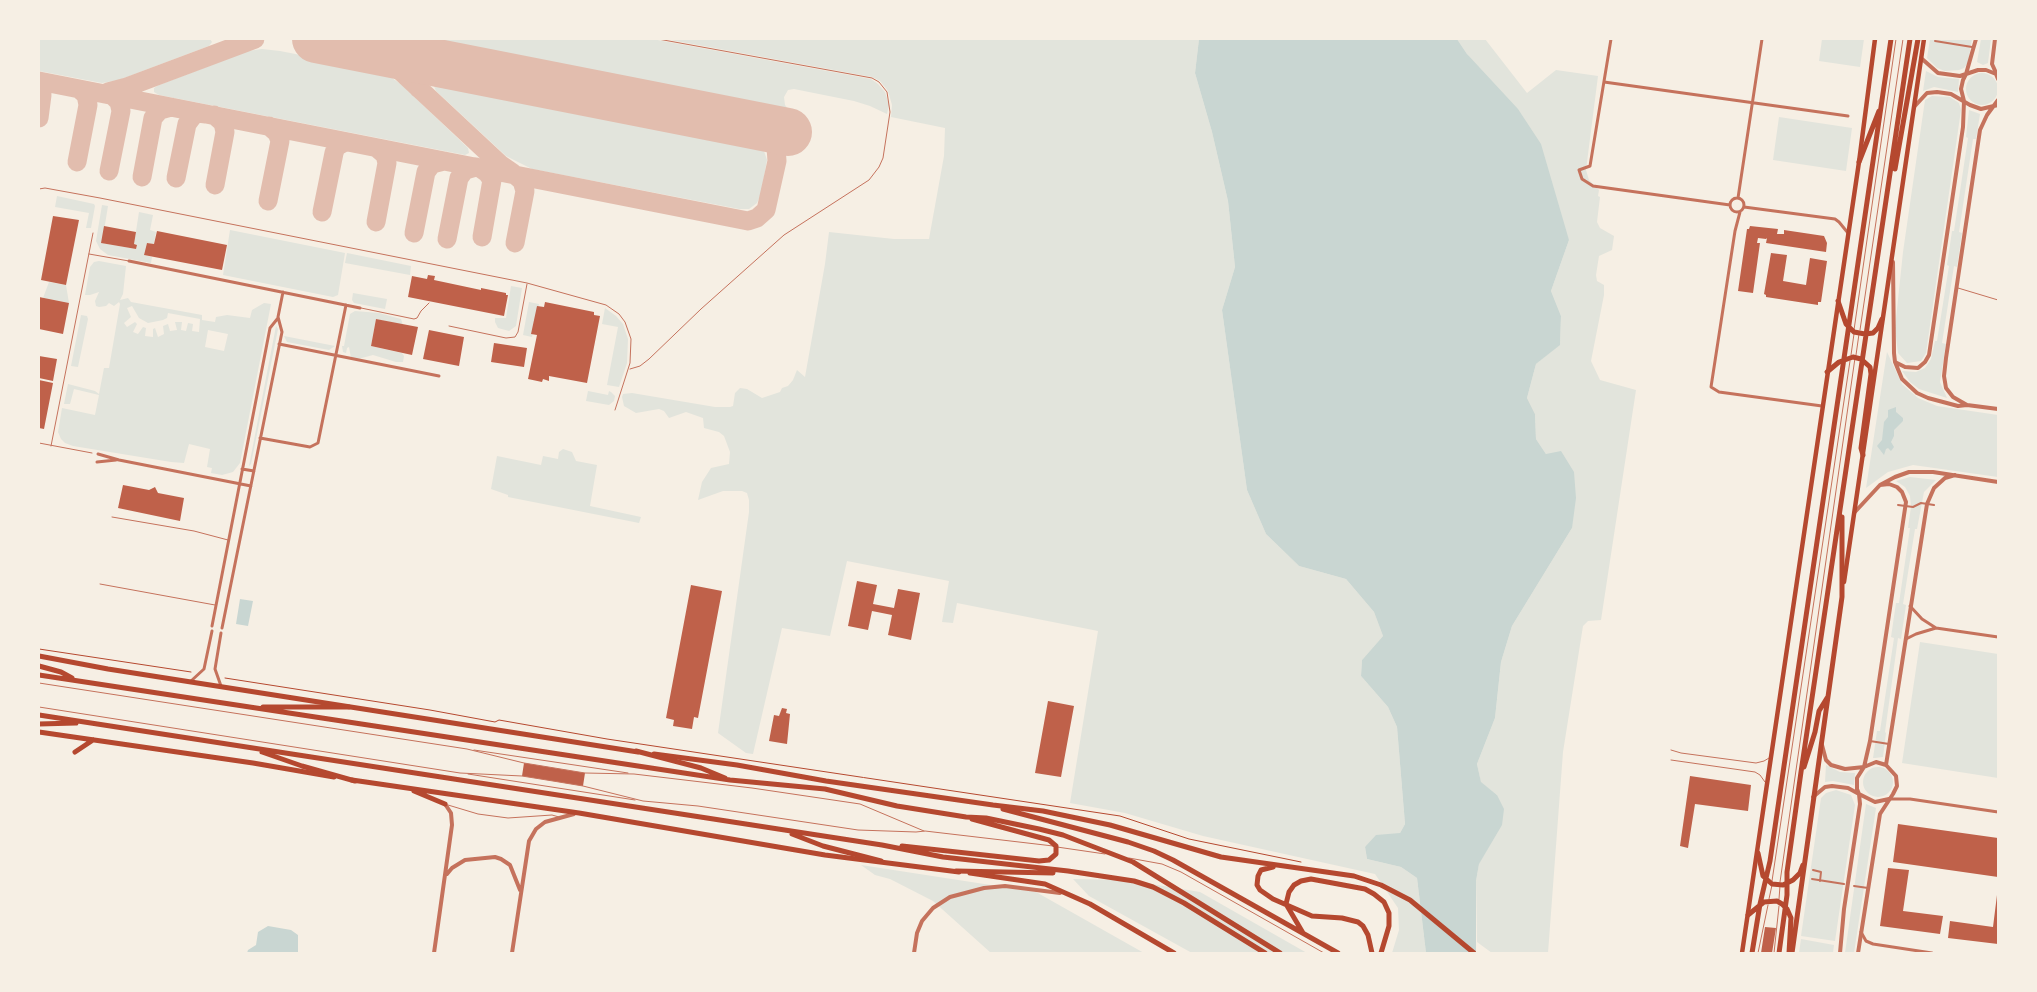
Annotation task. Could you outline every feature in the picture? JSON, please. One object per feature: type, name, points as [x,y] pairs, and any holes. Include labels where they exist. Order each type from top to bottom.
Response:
[{"type":"highway","points":[[1752,953],[1760,904],[1770,861],[1857,332],[1891,39]]},
{"type":"highway","points":[[1779,953],[1801,772],[1842,500],[1853,358],[1889,188],[1910,39]]},
{"type":"highway","points":[[1889,188],[1894,176],[1918,39]]},
{"type":"highway","points":[[1859,162],[1883,96]]},
{"type":"highway","points":[[1838,301],[1840,312],[1857,332],[1875,332],[1882,319]]},
{"type":"highway","points":[[1827,372],[1853,358]]},
{"type":"highway","points":[[1853,358],[1867,364],[1871,374],[1861,448],[1863,454]]},
{"type":"highway","points":[[1790,953],[1805,870],[1804,864],[1813,797],[1842,597],[1842,500]]},
{"type":"highway","points":[[39,656],[349,707],[1077,817],[1221,858],[1354,876],[1370,881],[1400,894],[1474,953]]},
{"type":"highway","points":[[39,666],[61,672],[75,680]]},
{"type":"highway","points":[[39,675],[730,780],[825,790],[896,806],[966,817],[986,818],[1039,829],[1133,862],[1280,953]]},
{"type":"highway","points":[[1801,772],[1815,732],[1819,711],[1828,698]]},
{"type":"highway","points":[[248,707],[349,707]]},
{"type":"highway","points":[[39,714],[882,845],[943,857],[1068,871],[1134,881],[1152,887],[1184,903],[1264,953]]},
{"type":"highway","points":[[39,724],[88,722]]},
{"type":"highway","points":[[39,732],[579,813],[825,855],[1045,884],[1090,904],[1174,953]]},
{"type":"highway","points":[[75,752],[93,740]]},
{"type":"highway","points":[[253,748],[302,766],[354,780]]},
{"type":"highway","points":[[636,751],[701,768],[730,780]]},
{"type":"highway","points":[[406,788],[445,804]]},
{"type":"highway","points":[[993,805],[1128,842],[1174,860],[1338,953]]},
{"type":"highway","points":[[882,845],[927,847],[1039,861],[1049,860],[1056,854],[1056,846],[1049,840],[966,817]]},
{"type":"highway","points":[[783,830],[823,846],[881,862]]},
{"type":"highway","points":[[1758,853],[1761,872],[1765,880],[1772,884],[1787,884],[1797,877],[1804,864]]},
{"type":"highway","points":[[1286,866],[1269,867],[1261,870],[1257,880],[1260,890],[1273,899],[1312,916],[1342,918],[1358,922],[1363,926],[1368,935],[1372,953]]},
{"type":"highway","points":[[956,871],[1045,874],[1068,871]]},
{"type":"highway","points":[[1303,934],[1286,904],[1289,892],[1294,885],[1311,879],[1365,889],[1384,902],[1389,913],[1389,926],[1381,953]]},
{"type":"highway","points":[[1748,915],[1760,904],[1768,901],[1779,902],[1786,907],[1791,918],[1790,953]]},
{"type":"main road","points":[[1742,953],[1859,162],[1875,39]]},
{"type":"main road","points":[[1842,597],[1924,39]]},
{"type":"street","points":[[1610,39],[1590,166],[1579,170],[1582,180],[1593,186],[1730,205]]},
{"type":"street","points":[[1738,198],[1762,39]]},
{"type":"street","points":[[1895,362],[1904,367],[1918,368],[1929,355],[1963,127],[1964,101],[1961,89],[1976,39]]},
{"type":"street","points":[[1995,39],[1992,64],[1997,77]]},
{"type":"street","points":[[1935,41],[1974,47]]},
{"type":"street","points":[[1921,58],[1938,73],[1960,76],[1978,70],[1986,70],[1997,77]]},
{"type":"street","points":[[1604,82],[1848,116]]},
{"type":"street","points":[[1914,107],[1927,93],[1932,92],[1951,94],[1981,109],[1998,105]]},
{"type":"street","points":[[1967,405],[1953,397],[1945,385],[1946,358],[1980,130],[1982,122],[1998,100]]},
{"type":"street","points":[[1738,198],[1733,199],[1730,205],[1732,211],[1740,212]]},
{"type":"street","points":[[1738,198],[1743,202],[1744,208]]},
{"type":"street","points":[[1744,208],[1835,219],[1848,233]]},
{"type":"street","points":[[1744,208],[1740,212],[1734,230],[1711,384],[1714,391],[1822,406]]},
{"type":"street","points":[[1893,257],[1892,336],[1895,362],[1902,379],[1917,393],[1943,403],[1998,409]]},
{"type":"street","points":[[129,261],[360,308]]},
{"type":"street","points":[[212,626],[270,328],[278,317],[283,292]]},
{"type":"street","points":[[260,438],[310,448],[320,440],[346,305]]},
{"type":"street","points":[[222,628],[282,332],[278,317]]},
{"type":"street","points":[[279,344],[439,376]]},
{"type":"street","points":[[98,454],[119,460],[251,486]]},
{"type":"street","points":[[97,462],[119,460]]},
{"type":"street","points":[[242,469],[254,471]]},
{"type":"street","points":[[1854,512],[1880,485],[1909,472],[1933,472],[1998,482]]},
{"type":"street","points":[[1886,765],[1927,504],[1934,488],[1945,478],[1955,475]]},
{"type":"street","points":[[1840,953],[1844,909],[1860,804],[1857,778],[1864,767],[1870,741],[1906,506],[1905,497],[1897,486],[1889,484],[1880,485]]},
{"type":"street","points":[[1898,506],[1913,507],[1919,503],[1934,505]]},
{"type":"street","points":[[1910,606],[1922,619],[1936,628],[1998,637]]},
{"type":"street","points":[[1905,640],[1916,634],[1936,628]]},
{"type":"street","points":[[190,682],[200,674],[205,666],[212,631]]},
{"type":"street","points":[[221,633],[215,665],[216,677],[221,687]]},
{"type":"street","points":[[1870,741],[1889,744]]},
{"type":"street","points":[[1821,743],[1826,760],[1831,765],[1845,769],[1864,767],[1876,762],[1886,765],[1894,771],[1897,781],[1893,794],[1880,814],[1858,953]]},
{"type":"street","points":[[1813,797],[1825,787],[1832,786],[1848,788],[1875,802],[1889,799],[1910,799],[1998,812]]},
{"type":"street","points":[[434,953],[452,825],[451,812],[445,804]]},
{"type":"street","points":[[512,953],[531,836],[545,822],[579,813]]},
{"type":"street","points":[[446,874],[465,860],[502,859],[510,865],[521,892]]},
{"type":"street","points":[[1813,870],[1820,872],[1820,881]]},
{"type":"street","points":[[1812,880],[1844,884]]},
{"type":"street","points":[[914,953],[917,933],[922,921],[933,908],[950,897],[984,888],[1005,886],[1065,893]]},
{"type":"street","points":[[1854,886],[1868,888]]},
{"type":"street","points":[[1862,932],[1866,941],[1874,944],[1932,953]]},
{"type":"lane","points":[[629,369],[640,366],[649,359],[701,309],[784,235],[869,180],[879,168],[883,158],[890,112],[886,92],[879,82],[872,78],[658,39]]},
{"type":"lane","points":[[1857,332],[1896,39]]},
{"type":"lane","points":[[1857,332],[1903,39]]},
{"type":"lane","points":[[39,189],[63,191],[528,283],[606,305],[619,314],[625,322],[631,339],[629,369],[615,410]]},
{"type":"lane","points":[[51,446],[93,233]]},
{"type":"lane","points":[[89,254],[129,261]]},
{"type":"lane","points":[[449,326],[506,338],[516,337],[528,283]]},
{"type":"lane","points":[[1957,288],[1998,300]]},
{"type":"lane","points":[[360,308],[416,319],[429,303]]},
{"type":"lane","points":[[1758,953],[1772,884],[1853,358]]},
{"type":"lane","points":[[1774,953],[1780,885],[1853,358]]},
{"type":"lane","points":[[39,443],[92,453]]},
{"type":"lane","points":[[112,517],[194,531],[229,540]]},
{"type":"lane","points":[[100,584],[217,605]]},
{"type":"lane","points":[[39,683],[634,774],[752,788],[860,804],[925,831]]},
{"type":"lane","points":[[39,707],[643,801],[698,806],[858,830],[925,831],[1146,860],[1162,864],[1198,881],[1324,953]]},
{"type":"lane","points":[[467,749],[524,763],[585,773],[634,774]]},
{"type":"lane","points":[[1671,750],[1756,763],[1764,762],[1771,756]]},
{"type":"lane","points":[[1671,760],[1755,772],[1762,777],[1767,786]]},
{"type":"lane","points":[[460,772],[522,776],[560,782],[643,801]]},
{"type":"lane","points":[[445,804],[470,812],[494,816],[530,818],[552,815],[559,817]]},
{"type":"path","points":[[39,649],[200,674]]},
{"type":"path","points":[[216,677],[495,722],[499,720],[613,740],[1120,816],[1189,838],[1302,862]]},
{"type":"shaded area","points":[[39,39],[210,39],[212,42],[209,46],[119,80],[102,83],[39,71]]},
{"type":"shaded area","points":[[415,39],[652,39],[871,79],[885,92],[889,105],[887,114],[854,101],[794,89],[788,90],[784,97],[785,105],[791,113]]},
{"type":"shaded area","points":[[665,39],[1199,39],[1195,73],[1212,132],[1228,201],[1235,267],[1222,310],[1247,490],[1266,534],[1299,566],[1346,579],[1374,612],[1383,636],[1362,660],[1361,676],[1388,707],[1397,727],[1405,824],[1400,833],[1365,847],[1367,859],[1401,867],[1417,878],[1426,953],[1392,953],[1399,930],[1398,908],[1375,874],[1203,836],[1125,813],[1070,803],[1098,631],[957,603],[953,623],[942,622],[949,581],[847,561],[830,636],[782,628],[753,754],[746,753],[718,733],[749,512],[749,500],[747,493],[742,491],[723,491],[698,500],[702,482],[711,468],[729,464],[730,452],[724,436],[719,432],[704,428],[703,418],[686,412],[669,418],[664,411],[659,409],[636,413],[624,406],[623,394],[632,393],[715,407],[730,407],[733,406],[735,393],[740,388],[747,389],[762,398],[780,392],[782,388],[788,386],[797,370],[805,377],[829,232],[894,239],[929,239],[944,156],[945,128],[891,117],[892,105],[888,91],[880,81],[872,77]]},
{"type":"shaded area","points":[[1199,39],[1457,39],[1467,54],[1518,109],[1541,144],[1569,240],[1551,291],[1561,316],[1560,345],[1536,364],[1527,398],[1535,414],[1536,439],[1546,454],[1561,451],[1574,472],[1576,498],[1572,528],[1512,626],[1501,662],[1495,718],[1477,764],[1481,782],[1497,795],[1504,809],[1502,825],[1479,864],[1476,881],[1476,953],[1426,953],[1417,878],[1401,867],[1367,859],[1365,847],[1376,835],[1400,833],[1405,824],[1397,727],[1388,707],[1361,676],[1362,660],[1383,636],[1374,612],[1346,579],[1299,566],[1266,534],[1247,490],[1222,310],[1235,267],[1228,201],[1212,132],[1195,73]]},
{"type":"shaded area","points":[[1457,39],[1485,39],[1527,93],[1556,70],[1598,76],[1586,170],[1589,180],[1599,190],[1597,222],[1600,228],[1614,236],[1612,250],[1599,256],[1596,275],[1597,281],[1604,285],[1604,295],[1591,361],[1600,380],[1636,390],[1601,620],[1588,621],[1583,626],[1563,752],[1548,953],[1492,953],[1477,942],[1476,881],[1479,863],[1490,844],[1497,795],[1481,783],[1477,764],[1495,718],[1501,662],[1512,626],[1572,528],[1546,454],[1536,439],[1535,414],[1527,398],[1536,364],[1560,344],[1561,316],[1551,291],[1569,240]]},
{"type":"shaded area","points":[[1822,39],[1864,39],[1860,67],[1819,61]]},
{"type":"shaded area","points":[[1930,39],[1972,39],[1968,63],[1959,70],[1945,71],[1937,68],[1927,58]]},
{"type":"shaded area","points":[[1981,39],[1991,39],[1988,63],[1983,65],[1977,62]]},
{"type":"shaded area","points":[[262,49],[372,69],[388,75],[402,85],[468,148],[469,153],[465,155],[159,95],[154,92],[154,88],[159,85],[248,51]]},
{"type":"shaded area","points":[[1926,71],[1938,77],[1959,79],[1958,92],[1934,87],[1923,91]]},
{"type":"shaded area","points":[[1982,73],[1988,74],[1993,78],[1997,83],[1997,95],[1993,100],[1988,104],[1982,105],[1976,104],[1971,100],[1967,95],[1966,89],[1967,83],[1971,78],[1976,74]]},
{"type":"shaded area","points":[[437,83],[756,145],[764,151],[767,160],[761,194],[757,203],[749,209],[739,209],[532,169],[506,156],[436,91],[434,86]]},
{"type":"shaded area","points":[[1932,96],[1950,97],[1959,103],[1961,110],[1926,353],[1921,361],[1907,363],[1898,353],[1895,328],[1903,252],[1925,100]]},
{"type":"shaded area","points":[[1969,110],[1980,114],[1976,139],[1973,139],[1959,232],[1962,233],[1957,267],[1954,266],[1942,343],[1946,344],[1940,382],[1947,398],[1919,389],[1910,382],[1902,371],[1916,372],[1925,368],[1931,359],[1935,341],[1937,341],[1949,266],[1947,265],[1952,231],[1954,231],[1968,138],[1966,137]]},
{"type":"shaded area","points":[[1779,117],[1852,128],[1846,171],[1773,160]]},
{"type":"shaded area","points":[[57,196],[94,204],[91,228],[86,228],[89,213],[55,207]]},
{"type":"shaded area","points":[[102,205],[108,206],[102,243],[136,249],[137,245],[134,244],[139,212],[153,215],[150,230],[156,232],[154,244],[147,243],[144,255],[152,257],[151,263],[108,255],[100,249],[96,241]]},
{"type":"shaded area","points":[[230,230],[345,253],[338,295],[333,297],[223,275]]},
{"type":"shaded area","points":[[347,253],[411,266],[410,275],[345,263]]},
{"type":"shaded area","points":[[99,261],[126,266],[123,294],[120,300],[128,298],[131,302],[202,315],[202,320],[215,322],[216,317],[227,315],[250,318],[252,310],[264,303],[271,304],[240,463],[233,472],[222,475],[211,473],[212,468],[207,467],[210,449],[189,444],[184,463],[73,446],[61,439],[58,432],[62,408],[95,415],[99,395],[74,389],[70,404],[64,404],[68,384],[95,391],[99,394],[104,368],[109,368],[120,304],[119,302],[114,306],[109,303],[106,306],[99,307],[96,306],[95,301],[99,292],[85,295],[90,267],[94,262]],"holes":[[[132,306],[139,318],[148,323],[163,320],[167,318],[168,313],[200,319],[199,332],[192,331],[193,324],[188,323],[186,331],[181,330],[182,322],[175,322],[177,330],[170,331],[168,324],[163,326],[164,334],[158,337],[155,328],[153,329],[153,337],[145,336],[146,328],[143,327],[138,334],[133,332],[137,324],[135,322],[127,327],[124,323],[131,317],[127,308]],[[208,330],[228,334],[224,351],[205,347]]]},
{"type":"shaded area","points":[[49,282],[66,285],[69,303],[43,298]]},
{"type":"shaded area","points":[[511,286],[522,288],[516,326],[509,331],[498,328],[495,318],[506,318]]},
{"type":"shaded area","points":[[353,293],[387,299],[385,309],[354,303],[352,300]]},
{"type":"shaded area","points":[[529,302],[539,304],[532,337],[523,335]]},
{"type":"shaded area","points":[[605,308],[623,324],[628,339],[627,363],[619,387],[607,385],[618,327],[602,324]]},
{"type":"shaded area","points":[[355,311],[379,313],[401,319],[403,325],[376,319],[371,346],[402,353],[404,356],[403,362],[396,362],[373,355],[358,359],[351,358],[349,347],[346,353],[343,352],[342,346],[344,346],[350,314]]},
{"type":"shaded area","points":[[81,315],[87,316],[88,319],[78,367],[71,366]]},
{"type":"shaded area","points":[[276,326],[278,329],[251,464],[249,466]]},
{"type":"shaded area","points":[[284,336],[335,346],[329,350],[287,342]]},
{"type":"shaded area","points":[[1887,352],[1902,384],[1918,398],[1937,406],[1998,415],[1998,477],[1913,465],[1888,472],[1866,488]]},
{"type":"shaded area","points":[[588,391],[608,395],[609,391],[615,396],[614,401],[609,405],[586,401]]},
{"type":"shaded area","points":[[1896,407],[1896,412],[1903,418],[1903,421],[1894,430],[1891,442],[1894,447],[1891,451],[1888,448],[1886,449],[1884,455],[1877,446],[1882,440],[1884,422],[1888,417],[1888,410]]},
{"type":"shaded area","points":[[563,449],[572,452],[576,461],[597,465],[590,506],[641,517],[639,523],[508,497],[508,495],[491,489],[497,456],[541,465],[543,456],[558,459],[559,452]]},
{"type":"shaded area","points":[[1910,477],[1936,480],[1924,492],[1917,529],[1915,529],[1903,604],[1906,605],[1901,639],[1898,638],[1883,757],[1873,758],[1877,731],[1880,731],[1894,638],[1891,637],[1896,603],[1899,603],[1910,528],[1908,528],[1911,507],[1910,496],[1905,487],[1896,481]]},
{"type":"shaded area","points":[[240,599],[253,601],[248,626],[236,624]]},
{"type":"shaded area","points":[[1920,642],[1998,654],[1998,778],[1902,763]]},
{"type":"shaded area","points":[[1826,765],[1840,772],[1855,773],[1854,785],[1833,781],[1825,782]]},
{"type":"shaded area","points":[[1878,767],[1889,771],[1893,782],[1889,793],[1878,797],[1867,793],[1863,782],[1867,771]]},
{"type":"shaded area","points":[[1836,790],[1851,795],[1855,805],[1835,941],[1801,936],[1821,798],[1826,793]]},
{"type":"shaded area","points":[[1866,804],[1876,808],[1854,953],[1845,953]]},
{"type":"shaded area","points":[[861,865],[1036,892],[1144,953],[991,953],[933,901],[890,879],[875,875]]},
{"type":"shaded area","points":[[1073,879],[1127,880],[1200,892],[1307,953],[1192,953],[1089,896]]},
{"type":"shaded area","points":[[268,926],[291,930],[298,935],[298,953],[247,953],[248,950],[256,945],[258,932]]},
{"type":"shaded area","points":[[1801,939],[1834,945],[1833,953],[1799,953]]},
{"type":"building","points":[[53,216],[79,220],[66,285],[41,280]]},
{"type":"building","points":[[104,226],[136,232],[134,244],[137,245],[136,249],[101,243]]},
{"type":"building","points":[[1750,226],[1778,229],[1777,234],[1784,234],[1784,230],[1824,236],[1827,243],[1826,252],[1766,243],[1767,238],[1758,238],[1757,243],[1760,243],[1753,293],[1738,291],[1747,229]]},
{"type":"building","points":[[157,231],[227,245],[222,270],[144,255],[147,243],[154,244]]},
{"type":"building","points":[[1771,253],[1787,255],[1783,281],[1806,285],[1810,258],[1827,261],[1821,302],[1818,302],[1818,305],[1766,297],[1764,294]]},
{"type":"building","points":[[428,275],[435,276],[434,280],[506,293],[508,295],[504,316],[408,297],[412,276],[427,279]]},
{"type":"building","points":[[39,297],[69,303],[63,334],[39,329]]},
{"type":"building","points":[[545,302],[594,312],[594,315],[600,316],[587,383],[549,376],[549,381],[543,379],[542,382],[528,379],[537,335],[531,334],[537,306],[544,307]]},
{"type":"building","points":[[376,319],[418,327],[412,355],[371,346]]},
{"type":"building","points":[[429,330],[464,337],[459,366],[423,359]]},
{"type":"building","points":[[494,343],[527,348],[524,367],[491,362]]},
{"type":"building","points":[[39,356],[57,359],[53,381],[39,378]]},
{"type":"building","points":[[39,380],[53,383],[44,429],[39,428]]},
{"type":"building","points":[[123,485],[149,490],[155,487],[158,493],[184,498],[180,521],[118,508]]},
{"type":"building","points":[[857,581],[877,585],[873,604],[894,608],[898,589],[920,593],[911,640],[888,635],[892,615],[872,611],[868,630],[848,626]]},
{"type":"building","points":[[691,585],[722,591],[698,718],[694,717],[692,729],[673,726],[674,720],[666,718]]},
{"type":"building","points":[[1048,701],[1074,706],[1061,777],[1035,773]]},
{"type":"building","points":[[782,708],[787,709],[786,713],[790,714],[787,744],[769,741],[774,715],[779,716]]},
{"type":"building","points":[[524,763],[585,773],[583,786],[522,776]]},
{"type":"building","points":[[1690,776],[1751,785],[1748,811],[1695,804],[1688,848],[1680,846]]},
{"type":"building","points":[[1898,824],[1998,838],[1998,877],[1893,862]]},
{"type":"building","points":[[1888,868],[1909,870],[1903,911],[1943,916],[1940,934],[1880,926]]},
{"type":"building","points":[[1997,895],[1998,944],[1948,938],[1950,921],[1993,927]]},
{"type":"building","points":[[1765,927],[1776,928],[1772,953],[1761,953]]},
{"type":"taxiway","points":[[108,92],[127,87],[255,39]]},
{"type":"taxiway","points":[[365,49],[374,51],[396,67],[500,164],[513,173]]},
{"type":"taxiway","points":[[419,89],[416,79],[420,69],[429,63],[443,64]]},
{"type":"taxiway","points":[[39,81],[748,221],[757,218],[766,210],[777,161],[776,147],[762,127]]},
{"type":"taxiway","points":[[39,87],[42,95],[39,118]]},
{"type":"taxiway","points":[[77,162],[88,105],[86,95],[79,89]]},
{"type":"taxiway","points":[[109,171],[121,111],[119,102],[112,95]]},
{"type":"taxiway","points":[[142,177],[153,118],[160,110],[171,107]]},
{"type":"taxiway","points":[[176,178],[187,124],[198,113],[206,114]]},
{"type":"taxiway","points":[[214,115],[223,123],[225,132],[215,185]]},
{"type":"taxiway","points":[[268,201],[280,141],[277,133],[269,126]]},
{"type":"taxiway","points":[[322,212],[334,153],[336,147],[345,142]]},
{"type":"taxiway","points":[[376,222],[387,163],[385,155],[378,149]]},
{"type":"taxiway","points":[[414,233],[426,172],[432,164],[444,161]]},
{"type":"taxiway","points":[[447,239],[459,178],[465,170],[476,167]]},
{"type":"taxiway","points":[[480,168],[492,180],[482,237]]},
{"type":"taxiway","points":[[515,175],[522,181],[525,191],[515,243]]},
{"type":"runway","points":[[316,39],[788,132]]}]
